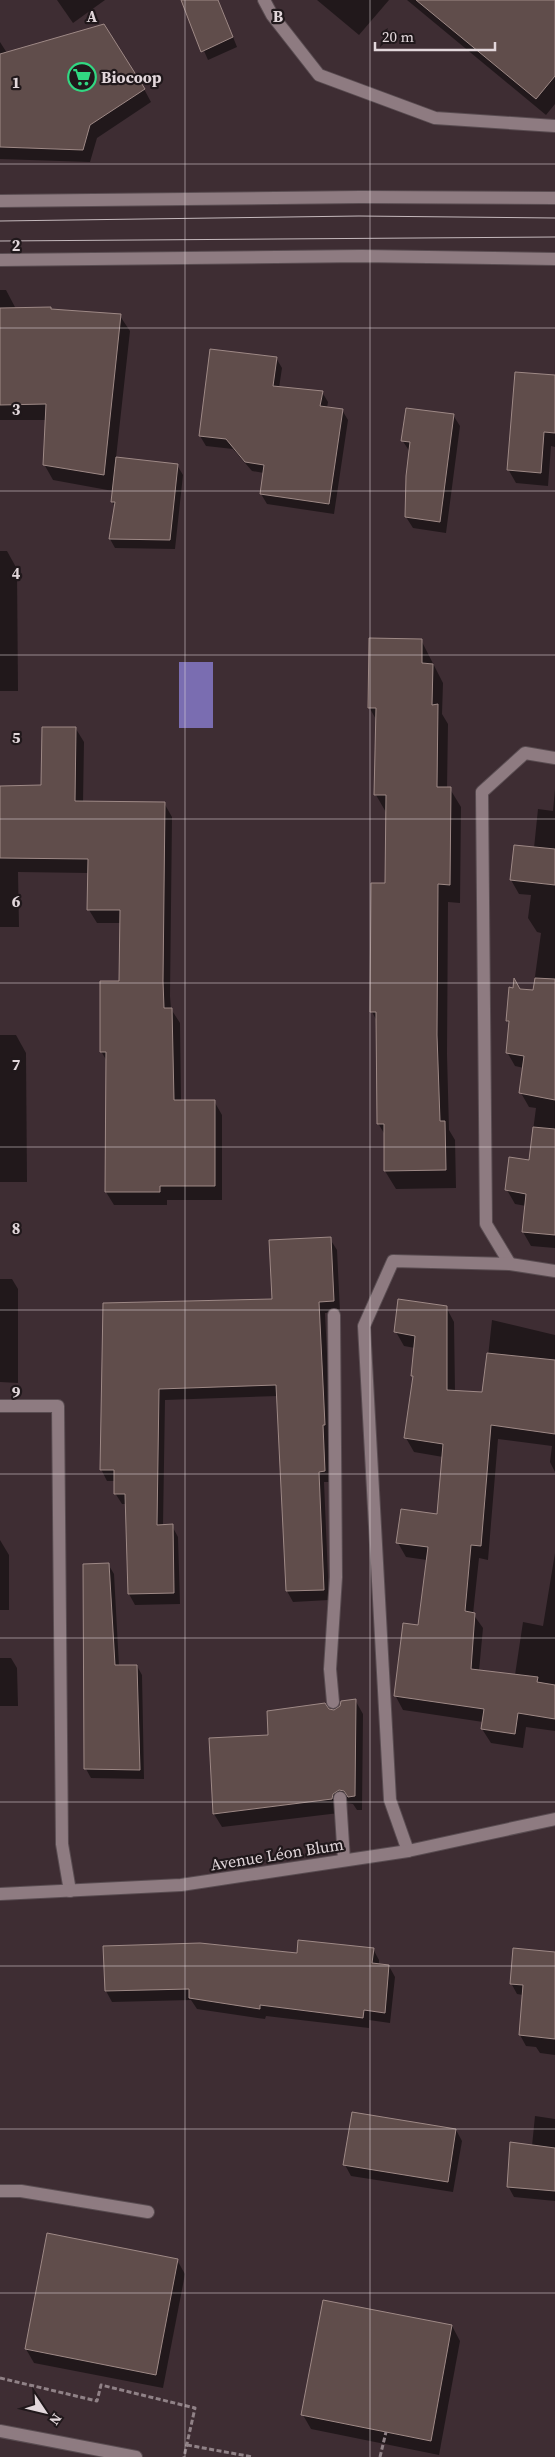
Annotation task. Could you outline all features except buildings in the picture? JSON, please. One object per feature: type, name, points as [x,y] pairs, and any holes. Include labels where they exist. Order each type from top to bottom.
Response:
[{"type":"street","points":[[264,0],[272,15],[319,75],[435,118],[555,126]]},
{"type":"street","points":[[0,201],[360,197],[555,198]]},
{"type":"street","points":[[0,260],[352,256],[555,259]]},
{"type":"street","points":[[510,1264],[486,1224],[482,792],[525,753],[555,758]]},
{"type":"street","points":[[408,1851],[390,1800],[364,1326],[394,1261],[510,1264],[555,1271]]},
{"type":"street","points":[[333,1702],[330,1669],[336,1577],[334,1315]]},
{"type":"street","points":[[0,1406],[58,1406],[62,1844],[70,1891]]},
{"type":"street","points":[[340,1798],[344,1860]]},
{"type":"street","name":"Avenue Léon Blum","points":[[0,1894],[181,1885],[408,1851],[555,1819]]},
{"type":"street","points":[[0,2191],[21,2190],[148,2212]]},
{"type":"street","points":[[0,2431],[136,2457]]},
{"type":"path","points":[[0,2378],[97,2401],[101,2385],[195,2408],[184,2457]]},
{"type":"path","points":[[380,2457],[386,2432]]},
{"type":"path","points":[[187,2444],[253,2457]]},
{"type":"shaded area","points":[[179,662],[213,662],[213,728],[179,728]]},
{"type":"tram line","points":[[0,221],[359,216],[555,218]]},
{"type":"tram line","points":[[0,241],[555,237]]},
{"type":"place","name":"Biocoop","points":[[82,77]]}]
